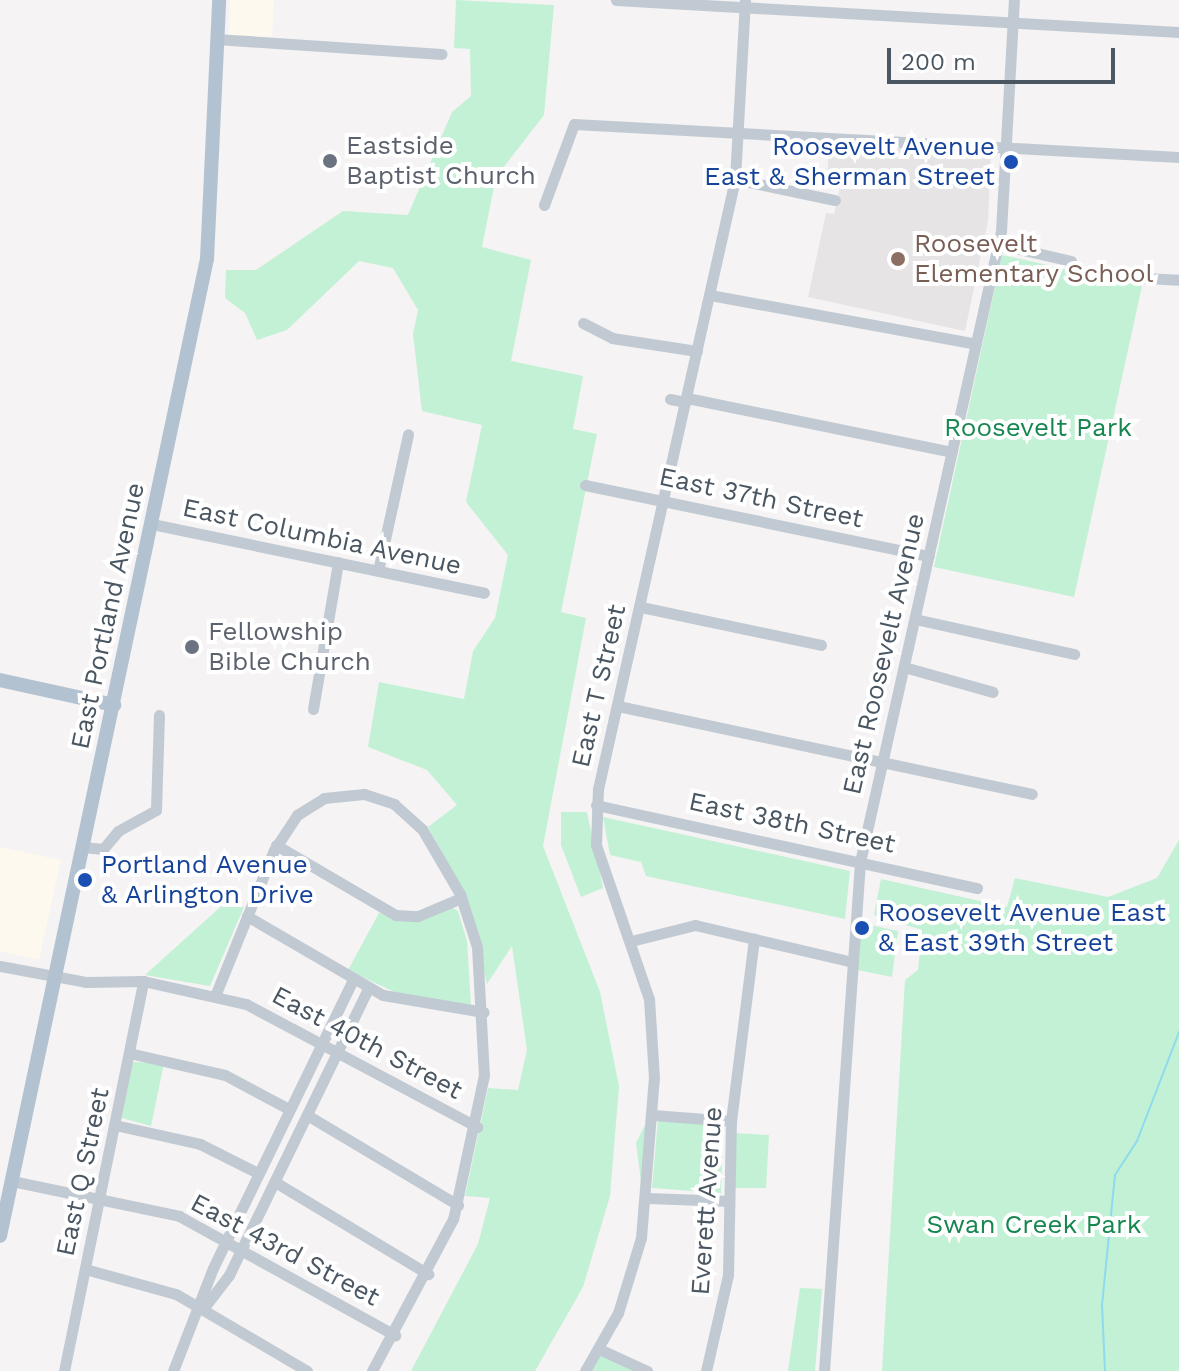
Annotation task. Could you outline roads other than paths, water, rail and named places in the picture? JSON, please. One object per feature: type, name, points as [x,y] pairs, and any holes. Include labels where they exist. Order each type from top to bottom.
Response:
[{"type":"main road","name":"East Portland Avenue","points":[[0,1236],[207,259],[219,0]]},
{"type":"main road","points":[[0,680],[114,705]]},
{"type":"street","points":[[616,0],[745,4],[1179,32]]},
{"type":"street","name":"East Roosevelt Avenue","points":[[824,1371],[860,862],[998,244],[1014,0]]},
{"type":"street","name":"East T Street","points":[[585,1371],[599,1349],[630,1280],[648,1198],[653,1115],[649,999],[596,845],[596,805],[735,179],[745,4]]},
{"type":"street","points":[[216,39],[442,54]]},
{"type":"street","points":[[544,205],[574,124],[1179,157]]},
{"type":"street","points":[[735,179],[835,200]]},
{"type":"street","points":[[998,244],[1071,261]]},
{"type":"street","points":[[1144,278],[1179,280]]},
{"type":"street","points":[[710,295],[976,344]]},
{"type":"street","points":[[583,323],[612,338],[697,351]]},
{"type":"street","points":[[670,399],[952,452]]},
{"type":"street","points":[[378,571],[408,434]]},
{"type":"street","name":"East 37th Street","points":[[585,485],[665,499],[929,556]]},
{"type":"street","name":"East Columbia Avenue","points":[[152,524],[484,593]]},
{"type":"street","points":[[313,709],[338,562]]},
{"type":"street","points":[[641,607],[821,645]]},
{"type":"street","points":[[915,619],[1074,654]]},
{"type":"street","points":[[904,667],[993,692]]},
{"type":"street","points":[[618,706],[1032,794]]},
{"type":"street","points":[[83,847],[103,849],[118,831],[156,810],[159,715]]},
{"type":"street","points":[[215,996],[276,845],[297,815],[324,798],[379,797],[422,829],[461,898],[477,947],[484,1012],[477,1127],[458,1205],[428,1274],[372,1371]]},
{"type":"street","name":"East 38th Street","points":[[596,805],[977,888]]},
{"type":"street","points":[[276,845],[396,915],[418,916],[461,898]]},
{"type":"street","points":[[247,916],[368,989],[399,1001],[484,1012]]},
{"type":"street","points":[[631,941],[683,924],[853,962]]},
{"type":"street","name":"Everett Avenue","points":[[706,1371],[728,1275],[731,1121],[754,938]]},
{"type":"street","name":"East 40th Street","points":[[0,966],[55,977],[143,981],[264,1010],[477,1127]]},
{"type":"street","points":[[203,1309],[227,1238],[353,980]]},
{"type":"street","name":"East Q Street","points":[[64,1371],[143,981]]},
{"type":"street","points":[[173,1371],[203,1309],[243,1247],[368,989]]},
{"type":"street","points":[[129,1053],[225,1075],[289,1109]]},
{"type":"street","points":[[307,1115],[458,1205]]},
{"type":"street","points":[[653,1115],[731,1121]]},
{"type":"street","points":[[115,1125],[200,1144],[258,1173]]},
{"type":"street","name":"East 43rd Street","points":[[12,1181],[179,1216],[227,1238],[395,1335]]},
{"type":"street","points":[[275,1182],[428,1274]]},
{"type":"street","points":[[648,1198],[729,1201]]},
{"type":"street","points":[[85,1269],[155,1286],[203,1309],[307,1371]]},
{"type":"street","points":[[599,1349],[647,1371]]},
{"type":"waterway","points":[[1105,1371],[1102,1305],[1115,1175],[1137,1141],[1179,1032]]},
{"type":"place","name":"Eastside Baptist Church","points":[[330,161]]},
{"type":"place","name":"Roosevelt Avenue East & Sherman Street","points":[[1011,162]]},
{"type":"place","name":"Roosevelt Elementary School","points":[[898,259]]},
{"type":"place","name":"Fellowship Bible Church","points":[[192,647]]},
{"type":"place","name":"Portland Avenue & Arlington Drive","points":[[85,880]]},
{"type":"place","name":"Roosevelt Avenue East & East 39th Street","points":[[862,928]]},
{"type":"park label","name":"Roosevelt Park","points":[[1038,428]]},
{"type":"park label","name":"Swan Creek Park","points":[[1034,1225]]}]
